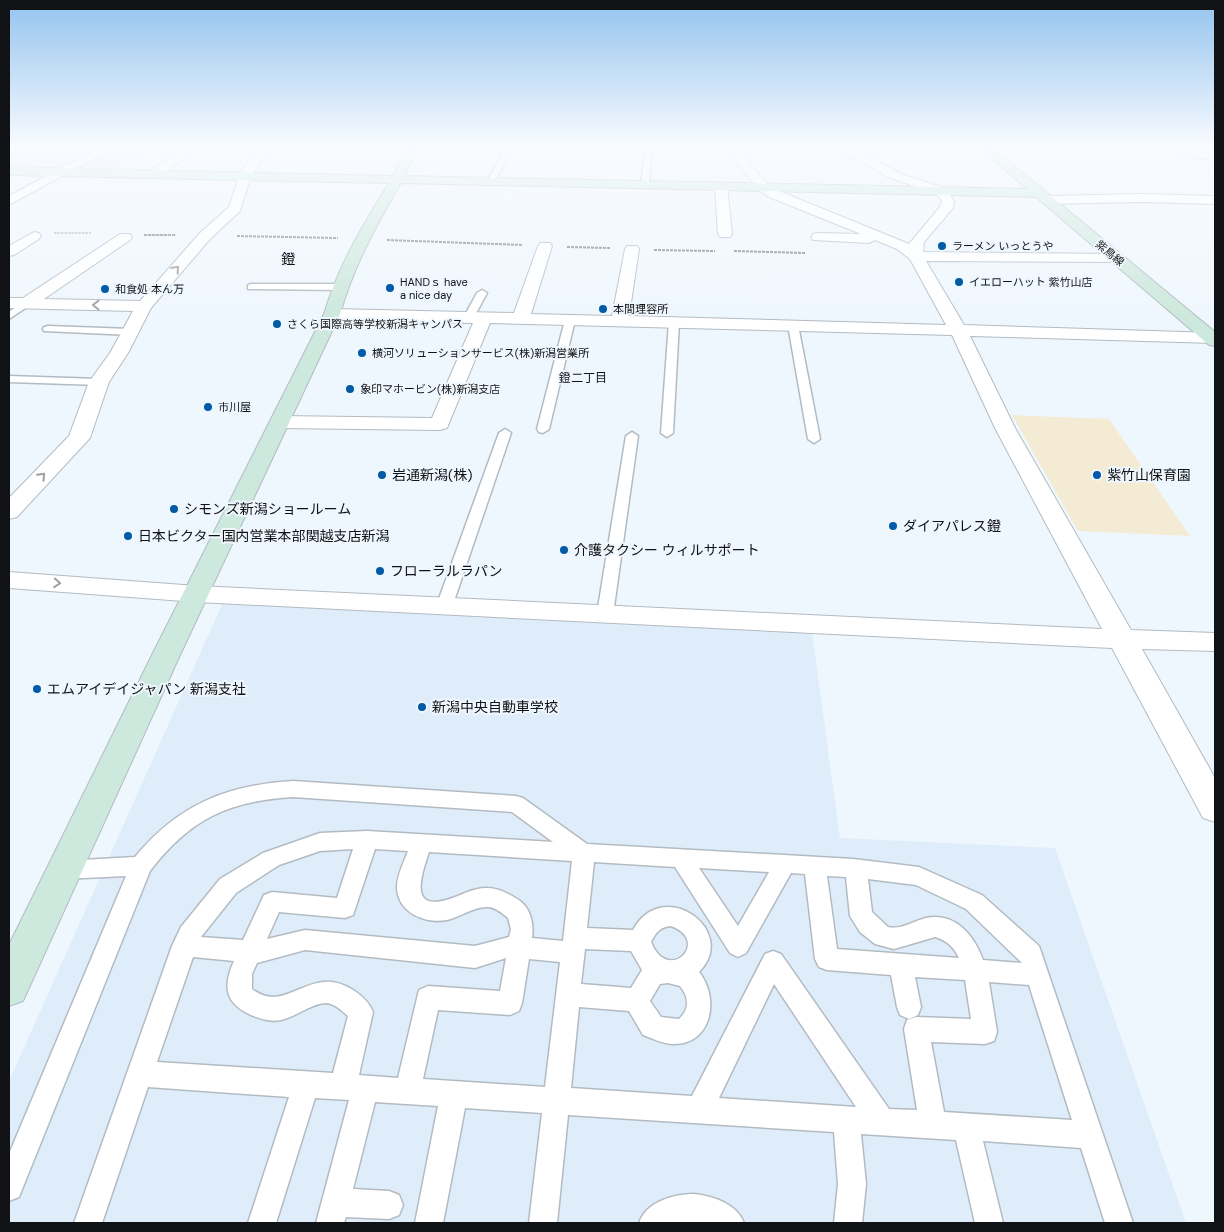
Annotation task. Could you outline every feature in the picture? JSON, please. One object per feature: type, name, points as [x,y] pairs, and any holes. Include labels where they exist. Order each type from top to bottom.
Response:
[{"type":"street","points":[[9,512],[79,438],[99,382],[131,332],[144,306],[205,236],[235,208],[237,202]]},
{"type":"street","points":[[9,987],[166,655],[332,314],[340,287],[361,239],[383,202]]},
{"type":"street","points":[[722,202],[725,234]]},
{"type":"street","points":[[795,202],[902,246],[916,256],[1116,258]]},
{"type":"street","points":[[948,202],[946,208],[917,241],[915,247],[916,256],[959,332],[1005,428],[1215,808]]},
{"type":"street","name":"紫鳥線","points":[[1050,202],[1214,339]]},
{"type":"street","points":[[9,252],[34,236]]},
{"type":"street","points":[[27,303],[131,236]]},
{"type":"street","points":[[818,237],[885,239]]},
{"type":"street","points":[[521,318],[545,246]]},
{"type":"street","points":[[620,321],[632,249]]},
{"type":"street","points":[[9,303],[144,306]]},
{"type":"street","points":[[332,314],[793,325],[1214,339]]},
{"type":"street","points":[[280,422],[440,424],[476,317]]},
{"type":"street","points":[[9,580],[197,594],[444,607],[1215,642]]},
{"type":"lane","points":[[251,287],[340,287]]},
{"type":"lane","points":[[476,317],[482,293]]},
{"type":"lane","points":[[9,316],[27,303]]},
{"type":"lane","points":[[542,429],[570,320]]},
{"type":"lane","points":[[667,433],[674,322]]},
{"type":"lane","points":[[793,325],[814,440]]},
{"type":"lane","points":[[48,329],[131,332]]},
{"type":"lane","points":[[9,379],[99,382]]},
{"type":"lane","points":[[444,607],[505,433]]},
{"type":"lane","points":[[605,614],[632,436]]},
{"type":"lane","points":[[9,1187],[141,866],[161,841],[194,816],[221,802],[262,791],[293,789],[516,804],[584,852]]},
{"type":"lane","points":[[367,840],[345,908],[272,902],[240,974],[240,994],[261,1009],[276,1010],[295,1004],[312,994],[330,992],[349,1002],[361,1012],[354,1087],[333,1212],[388,1206]]},
{"type":"lane","points":[[88,1223],[189,934],[228,886],[271,859],[320,842],[367,840],[856,868],[919,876],[974,902],[1031,954],[1092,1135],[1119,1223]]},
{"type":"lane","points":[[408,1091],[428,998],[510,1003],[522,929],[518,912],[503,901],[486,897],[475,899],[442,912],[423,910],[411,899],[408,887],[421,843]]},
{"type":"lane","points":[[543,1223],[584,852]]},
{"type":"lane","points":[[681,858],[738,946],[785,864]]},
{"type":"lane","points":[[64,870],[141,866]]},
{"type":"lane","points":[[815,866],[828,960],[1038,975]]},
{"type":"lane","points":[[856,868],[860,912],[866,923],[875,933],[889,939],[901,939],[928,926],[950,931],[965,946],[974,970],[985,1032],[916,1029],[933,1125]]},
{"type":"lane","points":[[639,941],[643,954],[653,966],[668,972],[687,976],[697,989],[700,1006],[696,1020],[689,1027],[676,1032],[652,1026],[642,1012],[638,1000],[654,973],[668,972],[685,969],[695,962],[699,953],[700,941],[695,929],[687,922],[673,917],[662,918],[650,923],[639,941]]},
{"type":"lane","points":[[184,946],[257,952],[305,940],[475,956],[506,947],[520,948],[639,941]]},
{"type":"lane","points":[[699,1110],[772,962],[882,1122]]},
{"type":"lane","points":[[901,964],[909,1007]]},
{"type":"lane","points":[[569,995],[638,1000]]},
{"type":"lane","points":[[140,1074],[1092,1135]]},
{"type":"lane","points":[[262,1223],[306,1085]]},
{"type":"lane","points":[[429,1223],[454,1094]]},
{"type":"lane","points":[[846,1119],[853,1166],[852,1204],[848,1223]]},
{"type":"lane","points":[[966,1126],[989,1223]]},
{"type":"lane","points":[[653,1223],[670,1212],[697,1208],[720,1215],[730,1223]]},
{"type":"path","points":[[50,233],[99,234]]},
{"type":"path","points":[[131,236],[361,239],[720,251]]},
{"type":"path","points":[[730,251],[808,253]]},
{"type":"shaded area","name":"紫竹山保育園","points":[[1012,415],[1109,419],[1190,536],[1078,531]]},
{"type":"shaded area","name":"新潟中央自動車学校","points":[[223,602],[812,632],[840,838],[1055,848],[1186,1223],[9,1223],[9,1081]]},
{"type":"place","name":"ラーメン いっとうや","points":[[942,246]]},
{"type":"place","name":"イエローハット 紫竹山店","points":[[959,282]]},
{"type":"place","name":"HANDｓ have a nice day","points":[[390,288]]},
{"type":"place","name":"和食処 本ん万","points":[[105,289]]},
{"type":"place","name":"本間理容所","points":[[603,309]]},
{"type":"place","name":"さくら国際高等学校新潟キャンパス","points":[[277,324]]},
{"type":"place","name":"横河ソリューションサービス(株)新潟営業所","points":[[362,353]]},
{"type":"place","name":"象印マホービン(株)新潟支店","points":[[350,389]]},
{"type":"place","name":"市川屋","points":[[208,407]]},
{"type":"place","name":"岩通新潟(株)","points":[[382,475]]},
{"type":"place","name":"紫竹山保育園","points":[[1097,475]]},
{"type":"place","name":"シモンズ新潟ショールーム","points":[[174,509]]},
{"type":"place","name":"ダイアパレス鐙","points":[[893,526]]},
{"type":"place","name":"日本ビクター国内営業本部関越支店新潟","points":[[128,536]]},
{"type":"place","name":"介護タクシー ウィルサポート","points":[[564,550]]},
{"type":"place","name":"フローラルラパン","points":[[380,571]]},
{"type":"place","name":"エムアイデイジャパン 新潟支社","points":[[37,689]]},
{"type":"place","name":"新潟中央自動車学校","points":[[422,707]]},
{"type":"district","name":"鐙","points":[[288,259]]},
{"type":"district","name":"鐙二丁目","points":[[583,378]]}]
